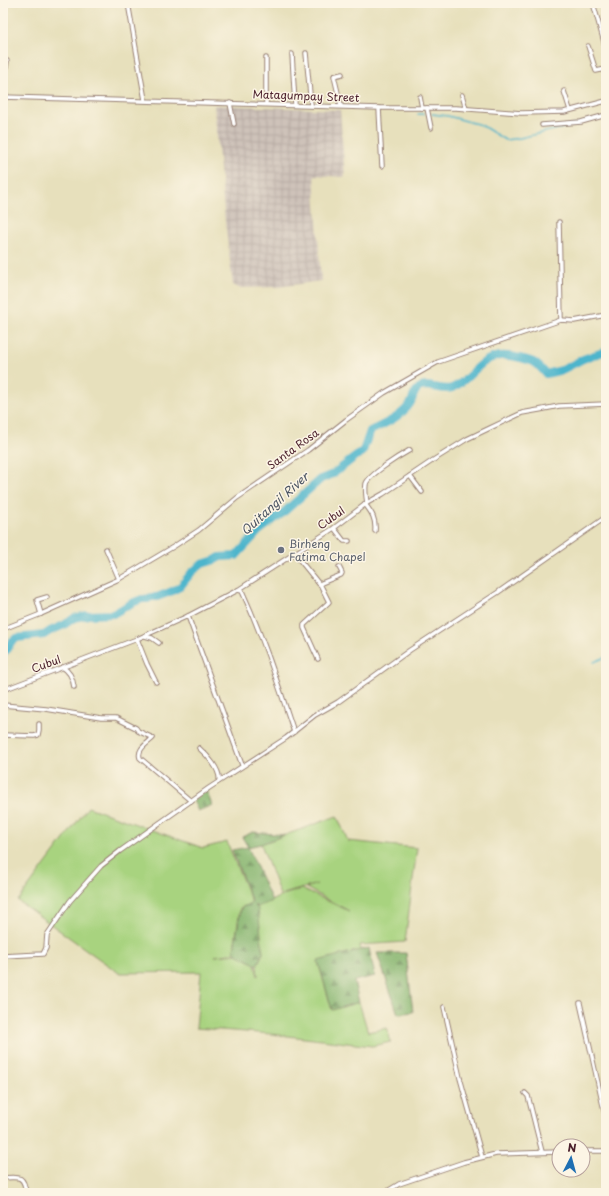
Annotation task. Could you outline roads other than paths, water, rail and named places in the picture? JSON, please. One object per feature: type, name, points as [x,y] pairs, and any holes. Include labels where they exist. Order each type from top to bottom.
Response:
[{"type":"street","points":[[128,3],[145,100]]},
{"type":"street","points":[[594,3],[606,49]]},
{"type":"street","points":[[588,46],[596,71],[606,69]]},
{"type":"street","points":[[306,53],[311,105]]},
{"type":"street","points":[[292,54],[295,105]]},
{"type":"street","points":[[266,58],[266,104]]},
{"type":"street","points":[[4,97],[4,82],[7,61]]},
{"type":"street","points":[[341,106],[334,76],[342,74]]},
{"type":"street","points":[[564,91],[570,110]]},
{"type":"street","points":[[462,95],[466,109]]},
{"type":"street","name":"Matagumpay Street","points":[[4,97],[379,108],[466,109],[521,113],[548,113],[570,110],[606,101]]},
{"type":"street","points":[[420,97],[422,108]]},
{"type":"street","points":[[230,103],[234,124]]},
{"type":"street","points":[[379,108],[382,166]]},
{"type":"street","points":[[427,108],[431,128]]},
{"type":"street","points":[[542,125],[581,122],[606,114]]},
{"type":"street","points":[[559,222],[562,320]]},
{"type":"street","name":"Santa Rosa","points":[[3,629],[41,614],[119,579],[173,547],[199,530],[237,498],[308,450],[384,393],[438,362],[562,320],[574,321],[606,315]]},
{"type":"street","name":"Cubul","points":[[3,690],[145,636],[238,590],[334,528],[366,503],[383,494],[467,439],[522,413],[559,406],[606,404]]},
{"type":"street","points":[[375,531],[376,523],[374,515],[366,503],[366,483],[386,465],[410,450]]},
{"type":"street","points":[[410,476],[422,492]]},
{"type":"street","points":[[3,956],[43,954],[46,948],[47,935],[57,918],[79,890],[101,866],[242,765],[294,732],[297,728],[315,715],[338,702],[410,650],[497,593],[606,517]]},
{"type":"street","points":[[334,528],[344,540],[349,541]]},
{"type":"street","points":[[106,549],[119,579]]},
{"type":"street","points":[[294,553],[320,584],[329,602],[304,625],[318,658]]},
{"type":"street","points":[[320,584],[341,575],[342,573],[339,567]]},
{"type":"street","points":[[238,590],[242,591],[257,624],[271,661],[294,732]]},
{"type":"street","points":[[41,614],[37,600],[47,597]]},
{"type":"street","points":[[188,616],[242,765]]},
{"type":"street","points":[[145,636],[152,638],[158,643]]},
{"type":"street","points":[[137,639],[156,682]]},
{"type":"street","points":[[62,667],[70,674],[74,687]]},
{"type":"street","points":[[3,705],[46,709],[101,718],[116,718],[136,728],[138,732],[153,738],[140,750],[138,754],[140,758],[191,801]]},
{"type":"street","points":[[3,735],[38,735],[39,724]]},
{"type":"street","points":[[199,748],[214,766],[220,777],[219,781]]},
{"type":"street","points":[[580,1004],[606,1120]]},
{"type":"street","points":[[444,1007],[460,1078],[482,1158]]},
{"type":"street","points":[[525,1093],[528,1096],[542,1152]]},
{"type":"street","points":[[591,1151],[606,1151]]},
{"type":"street","points":[[384,1193],[399,1184],[496,1154],[551,1152]]},
{"type":"street","points":[[3,1178],[18,1177],[22,1179],[26,1193]]},
{"type":"waterway","points":[[418,114],[424,114]]},
{"type":"waterway","points":[[432,114],[448,116],[481,125],[505,140],[520,138],[579,124]]},
{"type":"waterway","name":"Quitangil River","points":[[3,653],[16,638],[44,635],[74,618],[88,615],[113,614],[132,603],[142,599],[157,597],[180,587],[192,572],[202,564],[220,557],[236,556],[259,531],[284,512],[321,479],[333,474],[363,451],[370,431],[402,413],[410,404],[419,388],[427,386],[448,389],[457,386],[483,363],[498,356],[513,357],[534,362],[546,374],[562,370],[583,359],[606,351]]},
{"type":"waterway","points":[[594,662],[606,657]]},
{"type":"place","name":"Birheng Fatima Chapel","points":[[281,550]]}]
